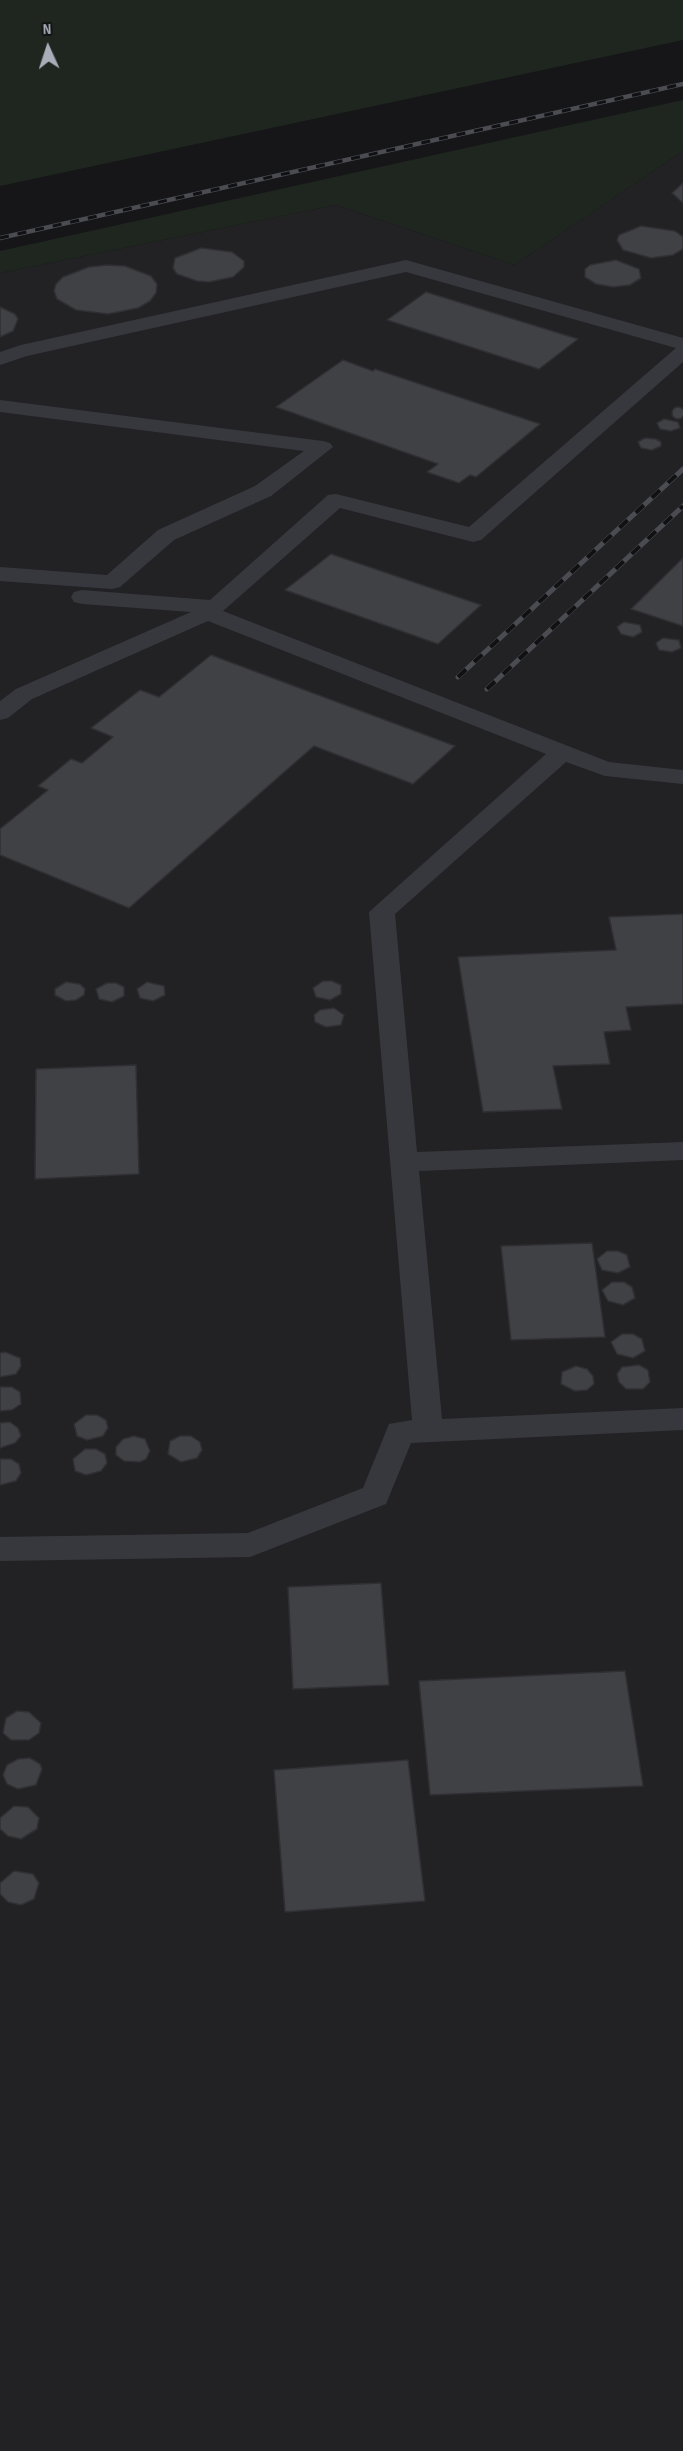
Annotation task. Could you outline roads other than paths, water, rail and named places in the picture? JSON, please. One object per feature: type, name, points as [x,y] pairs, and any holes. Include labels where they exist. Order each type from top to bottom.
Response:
[{"type":"lane","points":[[0,359],[21,351],[406,266],[683,344]]},
{"type":"lane","points":[[0,713],[24,694],[211,610],[336,500],[473,535],[683,352]]},
{"type":"lane","points":[[0,406],[323,447],[263,491],[166,536],[112,582],[0,574]]},
{"type":"lane","points":[[0,592],[211,610],[605,769],[683,777]]},
{"type":"lane","points":[[428,1430],[382,912],[562,752]]},
{"type":"lane","points":[[405,1162],[683,1151]]},
{"type":"lane","points":[[0,1549],[250,1545],[375,1496],[400,1432],[683,1419]]},
{"type":"railway","points":[[0,238],[683,84]]},
{"type":"railway","points":[[458,677],[683,469]]},
{"type":"railway","points":[[487,689],[683,506]]}]
